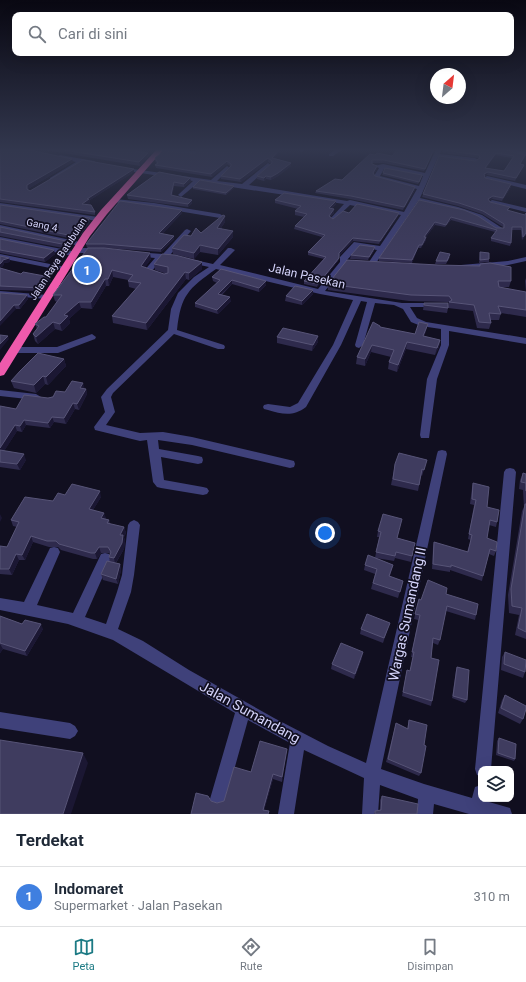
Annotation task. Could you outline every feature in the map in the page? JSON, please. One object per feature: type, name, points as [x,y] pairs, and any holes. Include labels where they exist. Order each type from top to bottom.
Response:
[{"type":"highway","name":"Jalan Raya Batubulan","points":[[0,372],[76,249],[98,219],[128,187]]},
{"type":"street","points":[[181,195],[190,187]]},
{"type":"street","points":[[243,187],[350,202],[406,214]]},
{"type":"street","points":[[371,264],[416,199],[421,188],[417,187]]},
{"type":"street","points":[[416,199],[452,207],[480,216],[500,229]]},
{"type":"street","points":[[115,201],[154,204],[220,216]]},
{"type":"street","points":[[333,219],[350,202]]},
{"type":"street","points":[[492,202],[526,210]]},
{"type":"street","points":[[0,205],[98,219]]},
{"type":"street","name":"Gang 4","points":[[0,227],[76,249]]},
{"type":"street","points":[[165,277],[147,272],[187,231]]},
{"type":"street","points":[[0,239],[76,249],[105,251]]},
{"type":"street","points":[[320,292],[344,262],[343,259],[357,244],[382,249]]},
{"type":"street","points":[[231,250],[182,293],[174,309],[172,331],[110,391],[106,397],[110,412],[99,427],[132,436],[163,436],[192,441],[290,464]]},
{"type":"street","name":"Jalan Pasekan","points":[[130,253],[163,256],[212,266],[320,292],[403,305],[423,304],[445,306]]},
{"type":"street","points":[[0,256],[65,269]]},
{"type":"street","points":[[451,268],[508,263],[526,259]]},
{"type":"street","points":[[344,262],[381,265]]},
{"type":"street","points":[[0,293],[47,297]]},
{"type":"street","points":[[268,407],[289,412],[294,411],[302,405],[337,345],[358,298]]},
{"type":"street","points":[[359,345],[372,300]]},
{"type":"street","points":[[403,305],[416,322],[526,342]]},
{"type":"street","points":[[425,435],[432,379],[445,345],[445,328]]},
{"type":"street","points":[[172,331],[221,347]]},
{"type":"street","points":[[14,350],[58,350],[72,346],[92,337]]},
{"type":"street","points":[[0,393],[43,398]]},
{"type":"street","points":[[152,436],[159,482],[161,484],[203,491]]},
{"type":"street","points":[[155,452],[198,460]]},
{"type":"street","name":"Wargas Sumandang II","points":[[370,814],[372,774],[442,454]]},
{"type":"street","points":[[483,766],[510,472]]},
{"type":"street","points":[[110,632],[128,576],[134,525]]},
{"type":"street","points":[[28,609],[54,552]]},
{"type":"street","points":[[76,621],[105,558]]},
{"type":"street","name":"Jalan Sumandang","points":[[2,605],[28,609],[76,621],[110,632],[298,739],[372,774],[426,794],[490,808]]},
{"type":"street","points":[[218,799],[244,708]]},
{"type":"street","points":[[0,720],[70,731]]},
{"type":"street","points":[[286,814],[298,739]]},
{"type":"street","points":[[426,794],[426,814]]},
{"type":"building","points":[[0,187],[27,187],[27,189],[30,191],[37,187],[106,187],[82,204],[91,205],[95,212],[0,199]]},
{"type":"building","points":[[138,187],[173,187],[171,195],[192,200],[188,204],[127,195]]},
{"type":"building","points":[[193,187],[233,187],[226,193]]},
{"type":"building","points":[[322,187],[415,187],[404,207],[351,196],[316,191]]},
{"type":"building","points":[[426,187],[509,187],[503,198],[493,196],[488,199],[490,202],[510,207],[507,210],[525,215],[526,213],[526,233],[523,237],[522,227],[512,227],[511,243],[491,238],[497,230],[451,217],[446,225],[435,222],[424,237],[426,237],[422,245],[419,245],[412,260],[379,258],[419,200],[464,210],[478,216],[496,228],[504,228],[504,224],[483,211],[423,194]]},
{"type":"building","points":[[284,193],[336,201],[329,208],[334,209],[329,216],[333,219],[343,211],[349,213],[357,204],[399,213],[380,241],[353,238],[339,253],[339,258],[318,284],[304,281],[326,257],[308,252],[325,235],[295,226],[307,214],[295,211],[301,206],[275,200]]},
{"type":"building","points":[[120,201],[182,210],[159,233],[174,236],[161,249],[86,244]]},
{"type":"building","points":[[0,205],[90,218],[80,231],[73,236],[0,221]]},
{"type":"building","points":[[223,215],[225,216],[217,228],[233,231],[218,249],[200,245],[194,253],[172,248],[184,235],[191,236],[196,228],[201,233]]},
{"type":"building","points":[[0,227],[66,241],[62,244],[0,232]]},
{"type":"building","points":[[0,239],[54,250],[44,258],[0,250]]},
{"type":"building","points":[[360,245],[375,247],[369,257],[351,255]]},
{"type":"building","points":[[88,248],[104,248],[150,253],[141,266],[164,274],[168,273],[168,267],[154,264],[162,254],[175,255],[202,262],[189,273],[185,272],[146,323],[112,316],[141,283],[128,281],[133,275],[112,270],[108,279],[105,279],[91,302],[79,302],[64,315],[68,316],[60,324],[53,322],[36,337],[33,334],[39,326],[35,324],[46,317],[62,295],[53,295]]},
{"type":"building","points":[[440,252],[450,254],[447,261],[436,261]]},
{"type":"building","points":[[480,252],[489,253],[489,259],[480,260]]},
{"type":"building","points":[[0,256],[9,258],[3,260],[0,264]]},
{"type":"building","points":[[347,260],[480,266],[480,264],[490,263],[511,267],[511,281],[498,281],[499,287],[526,292],[526,310],[498,306],[501,314],[489,313],[491,323],[479,322],[474,305],[449,302],[452,300],[449,296],[411,295],[328,284]]},
{"type":"building","points":[[0,268],[21,274],[23,272],[50,277],[41,288],[0,286]]},
{"type":"building","points":[[221,269],[266,281],[259,288],[232,280],[218,294],[230,297],[217,310],[195,303],[220,280],[212,277]]},
{"type":"building","points":[[295,286],[313,290],[302,301],[286,296]]},
{"type":"building","points":[[0,293],[27,295],[19,305],[14,305],[0,321]]},
{"type":"building","points":[[424,303],[448,303],[448,308],[424,305]]},
{"type":"building","points":[[373,322],[380,327],[415,334],[419,322],[428,324],[423,336],[440,340],[437,348],[407,342],[398,365],[389,362],[394,350],[372,345],[365,359],[357,357]]},
{"type":"building","points":[[283,328],[318,336],[313,345],[277,337]]},
{"type":"building","points":[[0,335],[8,336],[0,344]]},
{"type":"building","points":[[38,353],[64,359],[46,377],[43,376],[34,385],[11,381],[20,371]]},
{"type":"building","points":[[72,381],[83,383],[80,388],[86,389],[77,404],[73,403],[64,418],[52,417],[48,423],[24,420],[20,426],[15,425],[0,448],[0,406],[16,409],[24,395],[48,398],[53,397],[56,391],[65,392]]},
{"type":"building","points":[[0,450],[24,454],[17,464],[0,462]]},
{"type":"building","points":[[399,453],[427,460],[424,470],[422,469],[419,485],[393,479],[395,464]]},
{"type":"building","points":[[523,473],[526,474],[526,483],[521,482]]},
{"type":"building","points":[[473,483],[489,487],[487,507],[499,510],[497,522],[490,520],[487,538],[497,542],[496,551],[490,549],[483,576],[451,565],[451,567],[433,564],[434,542],[468,552],[472,535],[469,534],[476,500],[472,499]]},
{"type":"building","points":[[72,484],[100,491],[89,509],[104,513],[101,518],[109,520],[107,523],[124,527],[120,535],[123,535],[122,543],[114,558],[109,557],[111,552],[108,547],[99,547],[95,553],[91,553],[59,544],[56,541],[47,541],[31,536],[22,555],[16,554],[9,569],[0,569],[0,546],[7,547],[19,522],[11,520],[25,497],[53,501],[58,493],[65,495]]},
{"type":"building","points":[[525,504],[526,632],[518,628],[522,608],[512,606],[511,589]]},
{"type":"building","points":[[383,514],[402,519],[397,538],[415,543],[412,556],[396,552],[395,556],[376,552],[381,532],[378,531]]},
{"type":"building","points":[[368,555],[393,565],[389,576],[403,581],[400,592],[373,583],[377,569],[365,565]]},
{"type":"building","points":[[107,561],[120,564],[116,579],[101,574]]},
{"type":"building","points":[[428,580],[447,588],[446,594],[478,604],[476,615],[447,606],[440,640],[433,638],[431,658],[439,660],[432,701],[403,692],[407,670],[410,671],[414,652],[412,652],[420,615],[415,614],[419,599],[421,600]]},
{"type":"building","points":[[367,614],[390,623],[384,638],[361,629]]},
{"type":"building","points":[[0,616],[22,624],[25,620],[41,624],[25,651],[0,643]]},
{"type":"building","points":[[341,643],[363,652],[355,674],[332,664]]},
{"type":"building","points":[[505,652],[526,660],[525,672],[504,664]]},
{"type":"building","points":[[457,667],[469,670],[467,700],[453,696]]},
{"type":"building","points":[[505,695],[526,706],[523,719],[501,708]]},
{"type":"building","points":[[409,720],[427,725],[424,745],[426,746],[421,773],[388,759],[396,723],[408,729]]},
{"type":"building","points":[[499,738],[516,744],[515,759],[498,753]]},
{"type":"building","points":[[0,740],[83,753],[63,814],[0,814]]},
{"type":"building","points":[[260,741],[287,749],[282,777],[273,774],[263,810],[269,811],[268,814],[191,814],[196,793],[208,796],[211,801],[217,803],[224,801],[234,767],[251,772]]},
{"type":"building","points":[[382,796],[418,804],[417,814],[375,814],[375,811],[381,810]]},
{"type":"place","name":"Indomaret","points":[[87,270]]}]
